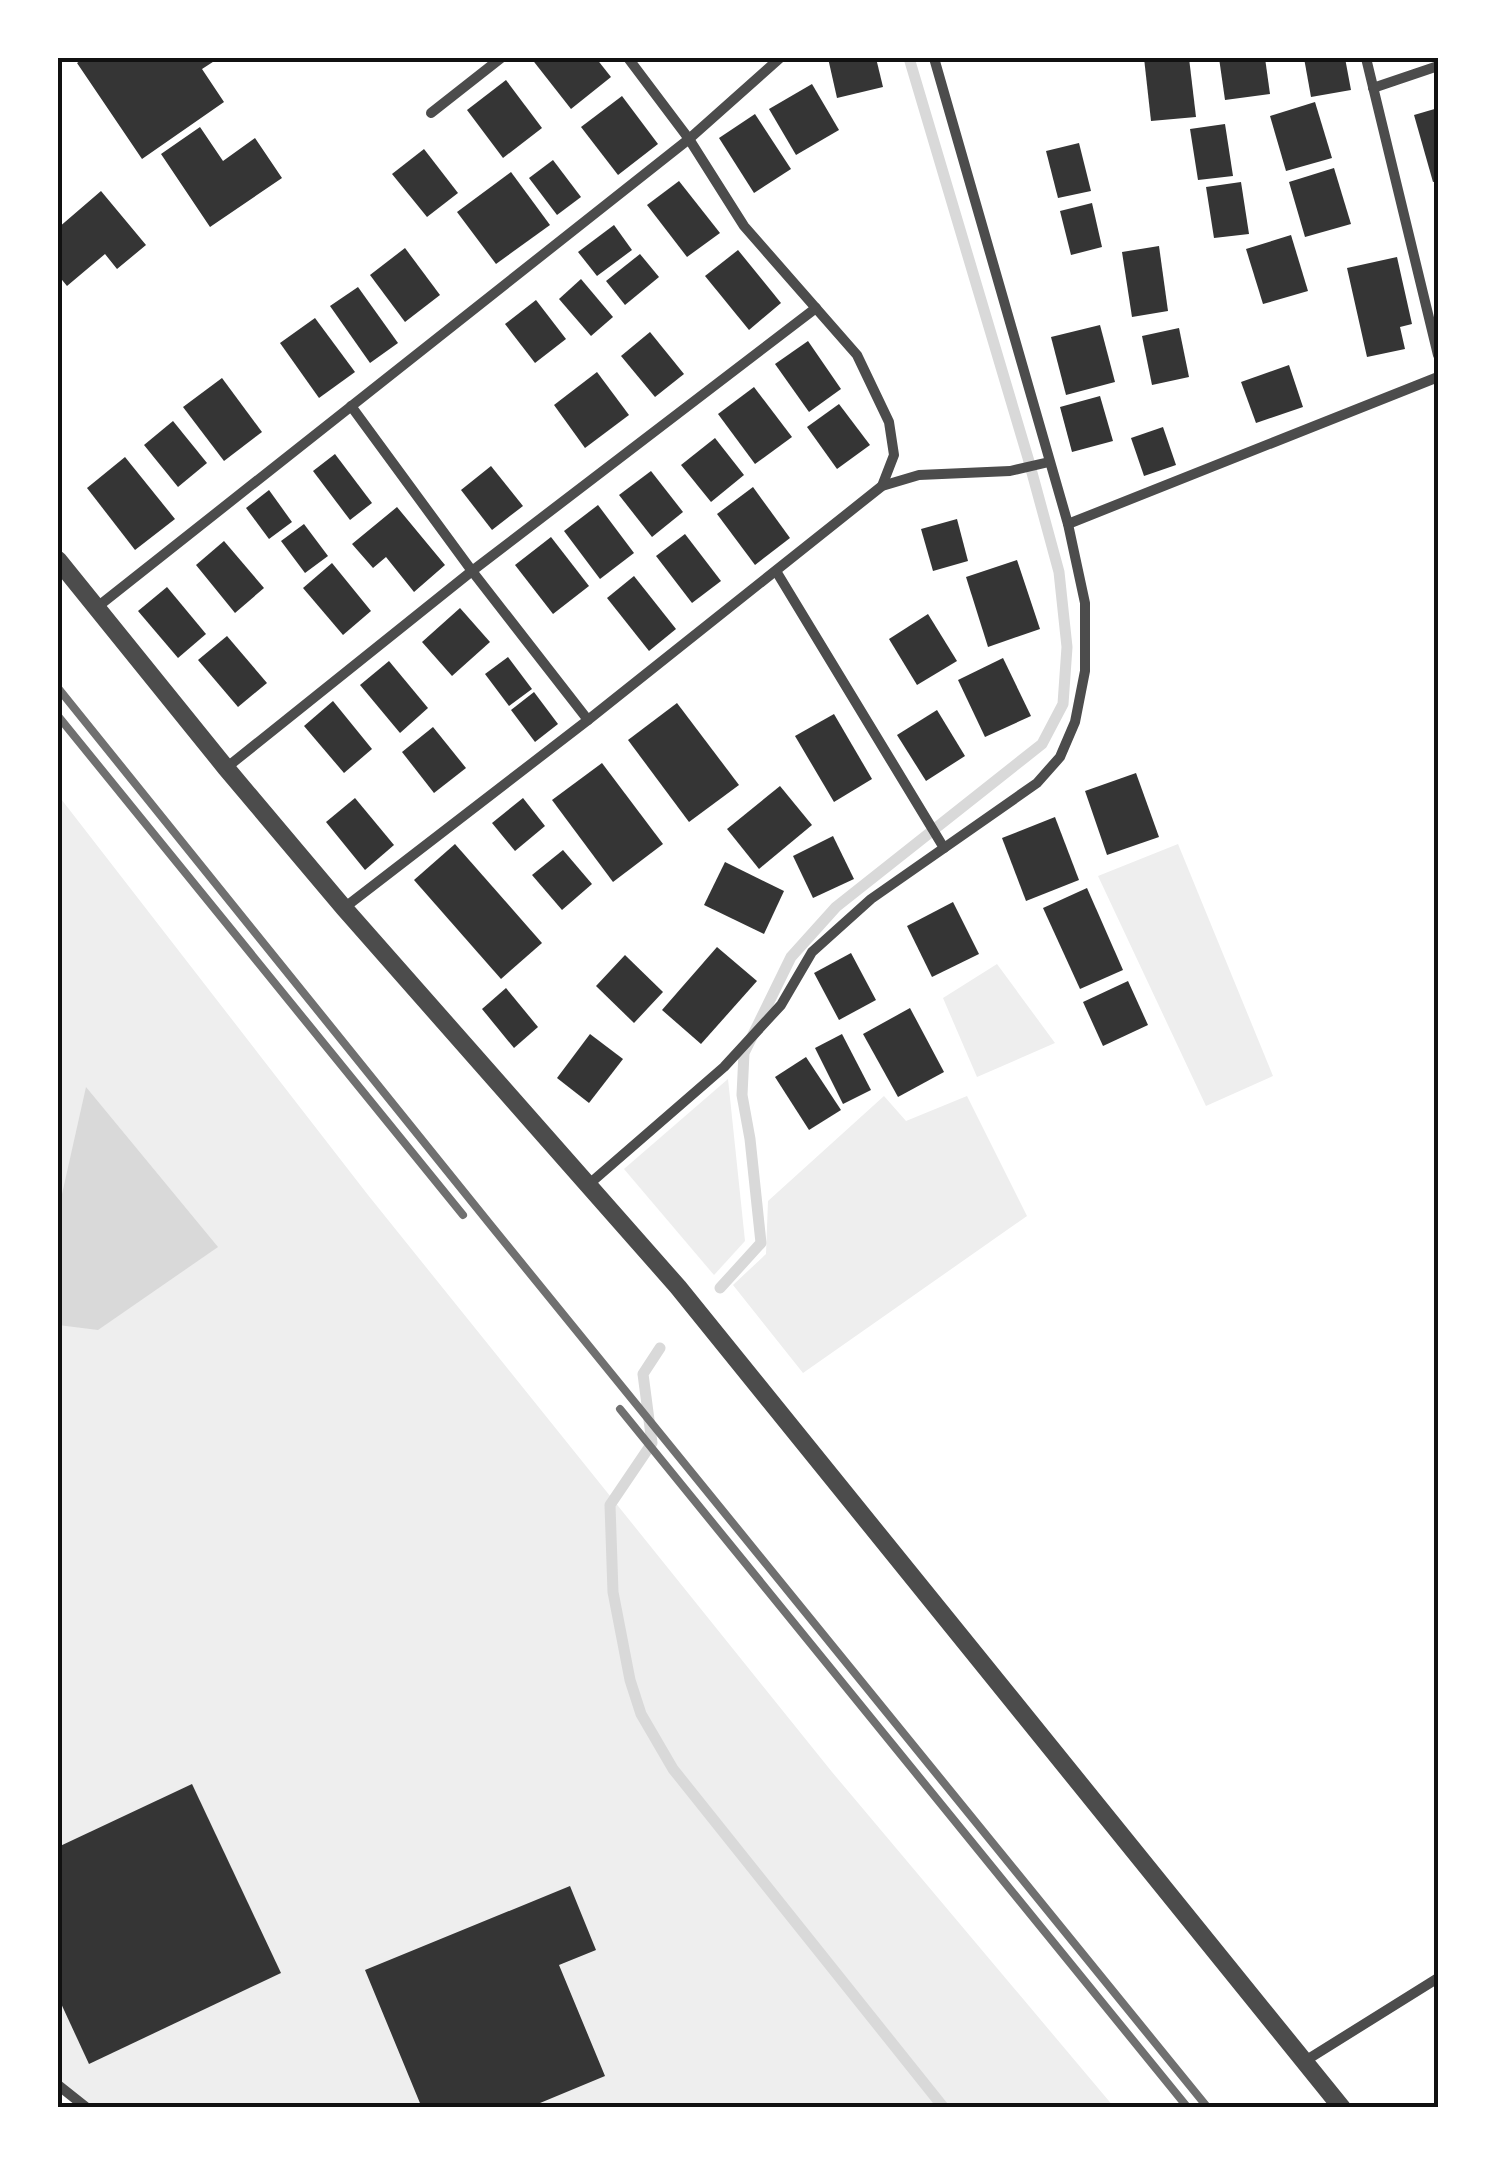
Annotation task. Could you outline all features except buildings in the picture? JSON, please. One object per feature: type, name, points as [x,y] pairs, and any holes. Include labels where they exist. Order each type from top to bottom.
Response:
[{"type":"street","points":[[431,112],[501,58]]},
{"type":"street","points":[[628,58],[689,139],[744,226],[857,355],[889,422],[894,455],[882,486]]},
{"type":"street","points":[[96,608],[689,139],[780,58]]},
{"type":"street","points":[[588,1185],[724,1068],[780,1006],[812,952],[871,899],[1037,783],[1060,757],[1075,722],[1085,672],[1084,603],[1068,524],[934,58]]},
{"type":"street","points":[[1366,58],[1438,354]]},
{"type":"street","points":[[1373,88],[1438,66]]},
{"type":"street","points":[[226,768],[472,571],[816,308]]},
{"type":"street","points":[[1068,524],[1438,376]]},
{"type":"street","points":[[351,406],[588,720]]},
{"type":"street","points":[[344,908],[882,486],[919,476],[1010,472],[1049,462]]},
{"type":"street","points":[[58,560],[344,908],[678,1287],[1342,2108]]},
{"type":"street","points":[[776,570],[944,848]]},
{"type":"street","points":[[1305,2061],[1438,1978]]},
{"type":"street","points":[[58,2085],[87,2108]]},
{"type":"shaded area","points":[[58,795],[368,1195],[832,1772],[1114,2107],[87,2108],[58,2085]]},
{"type":"shaded area","points":[[1178,844],[1273,1076],[1206,1106],[1098,876]]},
{"type":"shaded area","points":[[997,964],[1055,1043],[977,1077],[943,998]]},
{"type":"shaded area","points":[[728,1079],[745,1241],[714,1275],[624,1169]]},
{"type":"shaded area","points":[[86,1087],[218,1247],[98,1330],[58,1325],[58,1212]]},
{"type":"shaded area","points":[[884,1096],[906,1121],[967,1096],[1027,1216],[803,1373],[733,1285],[766,1254],[768,1201]]},
{"type":"waterway","points":[[720,1288],[761,1243],[742,1095],[744,1053],[791,957],[836,907],[1042,744],[1063,704],[1067,647],[1059,572],[909,58]]},
{"type":"waterway","points":[[660,1348],[643,1374],[652,1443],[610,1505],[613,1592],[630,1680],[641,1714],[673,1769],[944,2108]]},
{"type":"railway","points":[[58,688],[1208,2108]]},
{"type":"railway","points":[[58,716],[463,1215]]},
{"type":"railway","points":[[620,1409],[1188,2108]]}]
